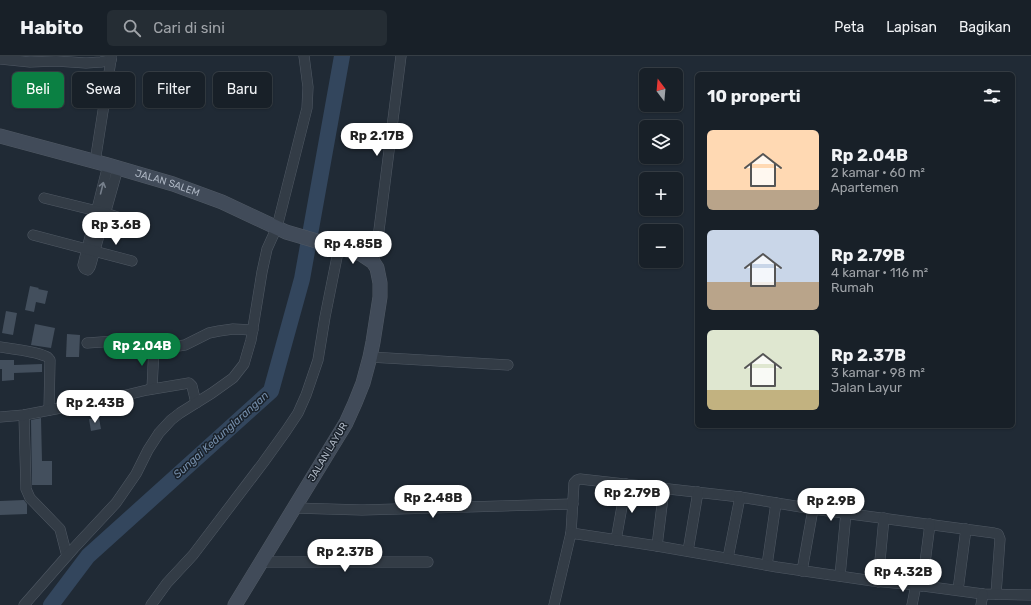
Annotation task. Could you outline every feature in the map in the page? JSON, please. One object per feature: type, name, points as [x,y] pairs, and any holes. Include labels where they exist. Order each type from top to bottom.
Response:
[{"type":"street","points":[[24,605],[67,556],[116,504],[136,474],[148,450],[159,433],[171,420],[233,378],[244,364],[253,330],[262,272],[268,249],[281,229],[307,108],[308,87],[304,56]]},
{"type":"street","points":[[373,262],[377,246],[401,56]]},
{"type":"street","points":[[0,59],[30,62],[86,63],[101,62],[111,58],[107,165],[101,212],[91,250]]},
{"type":"street","name":"JALAN SALEM","points":[[0,136],[173,184],[222,202],[281,229],[361,254],[373,262]]},
{"type":"street","points":[[44,198],[101,212],[136,223]]},
{"type":"street","points":[[33,235],[132,262]]},
{"type":"street","points":[[151,605],[167,583],[193,555],[263,463],[298,413],[318,360],[334,246]]},
{"type":"street","name":"JALAN LAYUR","points":[[235,605],[346,423],[360,390],[370,357],[380,297],[380,283],[377,268],[373,262]]},
{"type":"street","points":[[87,343],[131,340],[154,346],[172,347],[185,344],[220,331],[233,329],[253,330]]},
{"type":"street","points":[[152,389],[154,346]]},
{"type":"street","points":[[0,347],[30,352],[45,356],[50,360],[49,410]]},
{"type":"street","points":[[370,357],[508,365]]},
{"type":"street","points":[[0,417],[24,415],[189,383],[192,386],[196,403]]},
{"type":"street","points":[[24,415],[26,489],[30,498],[60,529],[67,556]]},
{"type":"street","points":[[554,605],[571,533],[574,483],[580,479],[740,497],[813,509],[998,534],[1000,537],[1000,542],[996,594]]},
{"type":"street","points":[[616,540],[626,484]]},
{"type":"street","points":[[657,546],[664,489]]},
{"type":"street","points":[[688,551],[698,492]]},
{"type":"street","points":[[728,558],[740,497]]},
{"type":"street","points":[[767,565],[776,503]]},
{"type":"street","points":[[294,508],[362,510],[573,504]]},
{"type":"street","points":[[802,571],[813,509]]},
{"type":"street","points":[[840,576],[846,513]]},
{"type":"street","points":[[878,582],[884,518]]},
{"type":"street","points":[[912,605],[919,585],[928,524]]},
{"type":"street","points":[[958,590],[966,529]]},
{"type":"street","points":[[571,533],[878,582],[919,585],[983,594],[1031,595]]},
{"type":"street","points":[[261,562],[428,562]]},
{"type":"street","points":[[981,605],[983,594]]},
{"type":"building","points":[[30,286],[48,291],[45,304],[36,302],[34,312],[25,310]]},
{"type":"building","points":[[6,311],[17,313],[13,335],[2,333]]},
{"type":"building","points":[[35,324],[55,328],[51,348],[31,345]]},
{"type":"building","points":[[67,334],[80,335],[79,357],[66,357]]},
{"type":"building","points":[[0,360],[14,360],[14,365],[42,364],[42,372],[14,373],[14,380],[2,381]]},
{"type":"building","points":[[41,418],[42,461],[52,461],[52,485],[32,485],[31,420]]},
{"type":"building","points":[[99,418],[101,429],[91,431],[89,419]]},
{"type":"building","points":[[24,500],[27,504],[27,514],[0,515],[0,501]]},
{"type":"waterway","name":"Sungai Kedunglarangan","points":[[51,605],[88,556],[271,391],[302,279],[342,56]]}]
